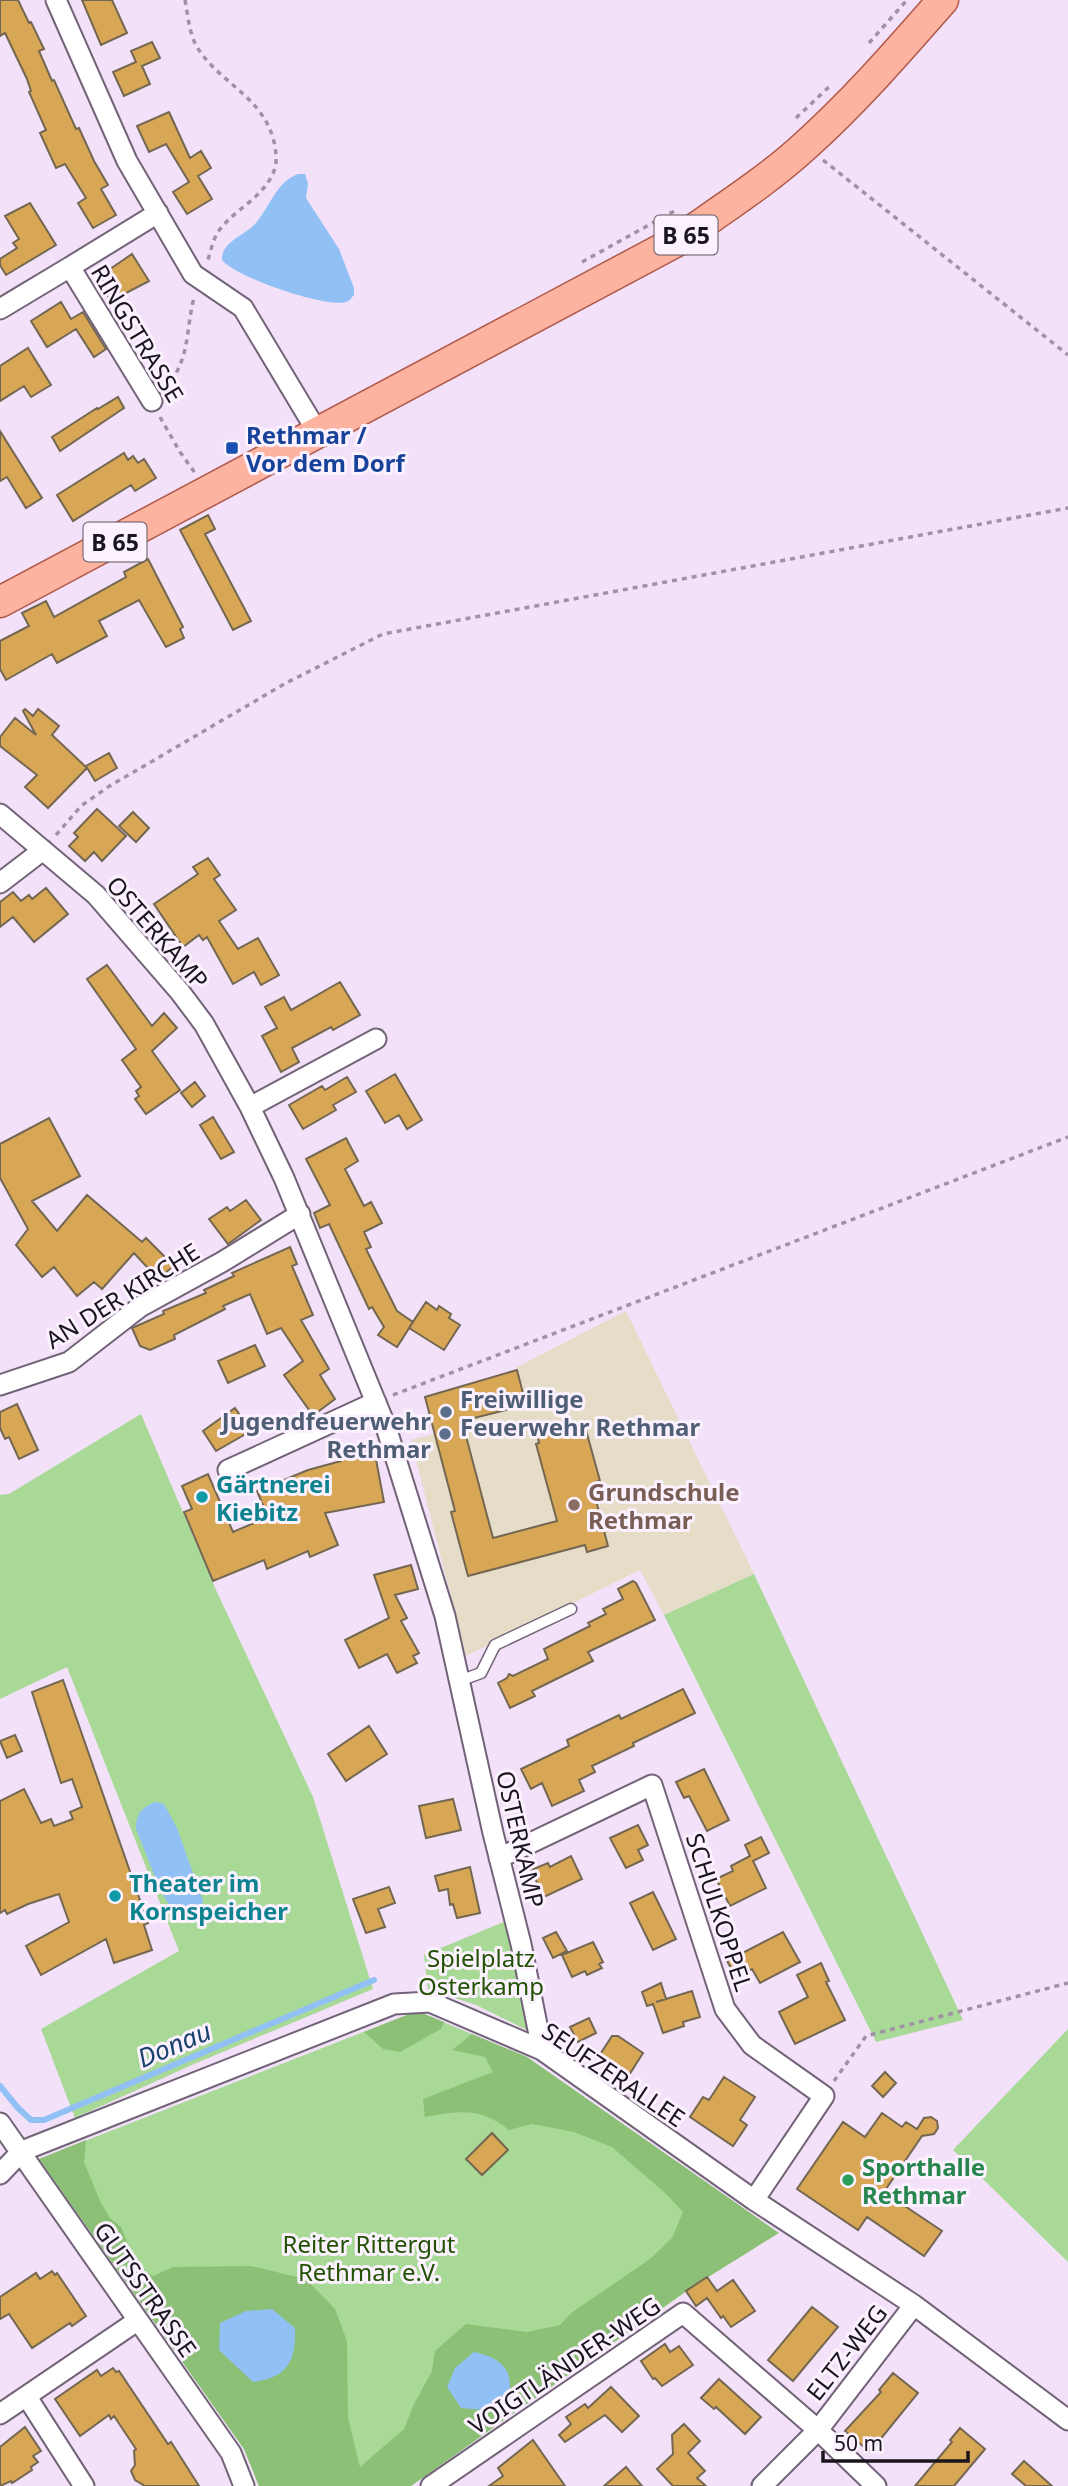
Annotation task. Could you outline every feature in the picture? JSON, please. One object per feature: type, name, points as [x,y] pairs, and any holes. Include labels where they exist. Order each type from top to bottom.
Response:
[{"type":"main road","name":"B 65","points":[[0,602],[677,241],[760,183],[800,133],[863,90],[943,0]]},
{"type":"street","points":[[55,0],[127,161],[193,274],[243,308],[318,433]]},
{"type":"street","points":[[70,267],[158,213]]},
{"type":"street","name":"RINGSTRASSE","points":[[0,309],[70,267],[152,401]]},
{"type":"street","name":"OSTERKAMP","points":[[0,814],[96,895],[180,992],[204,1024],[250,1107],[300,1214],[386,1427],[444,1616],[521,1944],[542,2050]]},
{"type":"street","points":[[0,883],[43,850]]},
{"type":"street","points":[[250,1107],[376,1039]]},
{"type":"street","name":"AN DER KIRCHE","points":[[0,1385],[69,1362],[140,1307],[222,1262],[300,1214]]},
{"type":"street","points":[[228,1469],[376,1402]]},
{"type":"street","name":"SCHULKOPPEL","points":[[499,1858],[652,1785],[725,2009],[752,2045],[824,2096]]},
{"type":"street","name":"SEUFZERALLEE","points":[[22,2151],[394,2004],[430,2002],[542,2050],[754,2200],[914,2305],[1068,2420]]},
{"type":"street","points":[[754,2200],[824,2096]]},
{"type":"street","name":"GUTSSTRASSE","points":[[0,2123],[231,2453],[244,2486]]},
{"type":"street","points":[[0,2174],[22,2151]]},
{"type":"street","name":"ELTZ-WEG","points":[[762,2486],[818,2430],[914,2305]]},
{"type":"street","name":"VOIGTLÄNDER-WEG","points":[[431,2486],[683,2313],[818,2430]]},
{"type":"street","points":[[0,2414],[137,2320]]},
{"type":"street","points":[[26,2397],[84,2486]]},
{"type":"street","name":"ELTZ-WEG","points":[[818,2430],[876,2486]]},
{"type":"lane","points":[[459,1681],[481,1673],[495,1645],[571,1609]]},
{"type":"path","points":[[185,0],[196,45],[219,73],[257,106],[267,123],[277,156],[274,170],[254,199],[220,228],[214,239],[205,272]]},
{"type":"path","points":[[865,48],[907,0]]},
{"type":"path","points":[[839,76],[800,133],[1068,355]]},
{"type":"path","points":[[571,267],[678,208]]},
{"type":"path","points":[[152,401],[167,387],[183,359],[197,289]]},
{"type":"path","name":"RINGSTRASSE","points":[[152,401],[180,452],[218,487]]},
{"type":"path","points":[[43,850],[82,806],[108,788],[286,683],[383,634],[1068,508]]},
{"type":"path","points":[[376,1402],[1068,1137]]},
{"type":"path","points":[[824,2096],[866,2036],[1068,1983]]},
{"type":"shaded area","name":"Grundschule Rethmar","points":[[626,1311],[754,1574],[664,1615],[640,1570],[466,1656],[411,1440],[463,1426],[462,1419],[526,1405],[517,1367]]},
{"type":"green space","points":[[141,1414],[216,1590],[313,1797],[373,1989],[194,2064],[75,2118],[41,2029],[179,1951],[67,1667],[0,1699],[0,1495],[9,1494]]},
{"type":"green space","points":[[754,1574],[963,2020],[876,2042],[664,1615]]},
{"type":"green space","name":"Spielplatz Osterkamp","points":[[506,1921],[531,2032],[476,2005],[428,1989],[424,1955]]},
{"type":"green space","name":"Reiter Rittergut Rethmar e.V.","points":[[417,2011],[527,2057],[757,2218],[707,2277],[411,2486],[259,2486],[244,2449],[39,2159]]},
{"type":"green space","points":[[417,2011],[444,2022],[441,2029],[400,2052],[383,2049],[364,2032]]},
{"type":"green space","points":[[1068,2029],[1068,2262],[953,2150]]},
{"type":"green space","points":[[472,2034],[527,2057],[779,2233],[686,2291],[411,2486],[259,2486],[244,2449],[39,2159],[86,2140],[84,2162],[101,2203],[110,2218],[121,2227],[137,2265],[153,2276],[173,2267],[251,2266],[306,2279],[335,2309],[347,2341],[348,2418],[360,2467],[404,2429],[432,2371],[435,2351],[466,2324],[527,2332],[560,2325],[571,2313],[650,2259],[672,2238],[683,2212],[612,2147],[574,2132],[532,2124],[509,2130],[479,2114],[459,2112],[425,2117],[423,2099],[493,2072],[485,2057],[452,2050]]},
{"type":"water","points":[[298,174],[305,174],[308,184],[306,198],[339,249],[354,288],[354,295],[346,302],[335,303],[281,290],[244,275],[222,260],[225,248],[255,224],[284,183]]},
{"type":"water","points":[[155,1802],[164,1804],[177,1828],[203,1901],[201,1911],[189,1919],[175,1916],[159,1887],[136,1829],[140,1812]]},
{"type":"water","points":[[272,2309],[295,2328],[294,2350],[288,2366],[282,2372],[274,2377],[253,2382],[219,2350],[220,2323],[246,2311]]},
{"type":"water","points":[[474,2352],[498,2361],[509,2379],[509,2397],[485,2410],[461,2408],[447,2387],[455,2368]]},
{"type":"building","points":[[0,0],[18,0],[29,23],[31,22],[44,49],[39,51],[52,81],[54,80],[76,129],[79,128],[108,185],[101,189],[116,215],[93,228],[78,203],[86,198],[65,164],[56,168],[40,133],[46,130],[29,92],[31,91],[27,79],[5,33],[0,36]]},
{"type":"building","points":[[82,0],[112,0],[127,33],[101,45]]},
{"type":"building","points":[[152,42],[160,58],[142,66],[150,84],[124,96],[113,72],[136,62],[131,51]]},
{"type":"building","points":[[169,112],[190,158],[201,151],[211,168],[198,176],[212,199],[187,214],[173,192],[189,182],[166,144],[149,152],[137,126]]},
{"type":"building","points":[[30,203],[56,245],[6,275],[0,265],[0,259],[17,248],[13,243],[19,239],[5,216]]},
{"type":"building","points":[[132,254],[149,281],[111,301],[97,278]]},
{"type":"building","points":[[61,302],[71,319],[83,312],[106,349],[94,357],[76,329],[47,347],[31,321]]},
{"type":"building","points":[[28,348],[51,385],[31,397],[24,386],[0,401],[0,366]]},
{"type":"building","points":[[118,397],[124,408],[60,451],[52,437]]},
{"type":"building","points":[[0,431],[42,498],[26,508],[7,477],[0,481]]},
{"type":"building","points":[[124,453],[128,460],[133,456],[138,463],[144,459],[156,478],[135,491],[131,485],[73,521],[57,495]]},
{"type":"building","points":[[208,515],[215,529],[205,534],[251,621],[233,630],[180,530]]},
{"type":"building","points":[[148,559],[183,627],[180,629],[184,638],[166,647],[139,600],[99,621],[107,636],[57,663],[52,654],[6,680],[0,669],[0,641],[29,626],[22,613],[46,601],[54,617],[126,577],[124,572]]},
{"type":"building","points":[[25,709],[33,716],[38,709],[59,726],[52,735],[87,768],[48,808],[25,787],[37,775],[0,746],[0,737],[15,718],[36,735],[23,711]]},
{"type":"building","points":[[109,753],[117,768],[95,781],[86,766]]},
{"type":"building","points":[[97,809],[126,836],[102,861],[94,852],[85,861],[69,846],[78,837],[74,833]]},
{"type":"building","points":[[133,812],[149,828],[136,842],[119,826]]},
{"type":"building","points":[[208,858],[220,875],[214,879],[236,910],[219,921],[238,949],[258,938],[279,975],[261,985],[254,972],[233,984],[207,937],[203,940],[199,935],[183,947],[154,904],[198,874],[193,867]]},
{"type":"building","points":[[46,888],[68,914],[34,942],[13,917],[0,927],[0,902],[13,892],[21,901],[29,895],[32,899]]},
{"type":"building","points":[[107,965],[152,1026],[164,1013],[177,1028],[152,1051],[180,1090],[146,1114],[135,1099],[139,1096],[136,1091],[141,1087],[122,1060],[136,1049],[87,979]]},
{"type":"building","points":[[340,982],[360,1015],[292,1048],[299,1062],[281,1072],[262,1036],[277,1028],[265,1007],[284,997],[291,1010]]},
{"type":"building","points":[[395,1074],[422,1120],[407,1129],[399,1115],[385,1123],[366,1091]]},
{"type":"building","points":[[347,1077],[356,1092],[333,1105],[336,1110],[303,1129],[289,1105],[322,1086],[325,1090]]},
{"type":"building","points":[[195,1082],[205,1096],[192,1107],[181,1093]]},
{"type":"building","points":[[213,1117],[234,1152],[221,1159],[200,1125]]},
{"type":"building","points":[[49,1118],[80,1176],[32,1201],[57,1231],[87,1195],[142,1242],[146,1238],[174,1266],[158,1279],[134,1253],[102,1289],[94,1282],[77,1296],[54,1267],[42,1277],[16,1245],[28,1229],[0,1178],[0,1144]]},
{"type":"building","points":[[346,1138],[358,1161],[345,1169],[364,1206],[371,1202],[382,1223],[364,1232],[371,1247],[366,1249],[397,1311],[413,1322],[397,1347],[378,1335],[384,1327],[372,1307],[369,1309],[329,1224],[320,1228],[314,1213],[330,1205],[306,1159]]},
{"type":"building","points":[[246,1200],[261,1220],[228,1244],[209,1219],[227,1207],[230,1211]]},
{"type":"building","points":[[290,1247],[297,1264],[292,1266],[313,1315],[301,1320],[329,1369],[320,1375],[335,1399],[315,1414],[312,1414],[284,1375],[303,1361],[281,1328],[267,1334],[250,1294],[223,1306],[225,1309],[174,1335],[175,1339],[150,1350],[140,1346],[132,1328],[164,1314],[163,1311],[206,1293],[204,1290],[234,1276],[232,1273]]},
{"type":"building","points":[[426,1302],[437,1310],[439,1306],[451,1314],[449,1318],[460,1325],[444,1350],[409,1328]]},
{"type":"building","points":[[255,1345],[265,1366],[228,1383],[218,1361]]},
{"type":"building","points":[[517,1370],[526,1405],[462,1421],[493,1538],[557,1521],[536,1444],[539,1443],[537,1433],[562,1426],[565,1436],[586,1430],[600,1481],[595,1482],[598,1492],[594,1493],[608,1546],[587,1552],[585,1545],[468,1576],[451,1512],[455,1511],[425,1397]]},
{"type":"building","points":[[17,1404],[38,1450],[19,1459],[9,1437],[5,1439],[0,1428],[0,1412]]},
{"type":"building","points":[[235,1408],[251,1431],[216,1451],[203,1431]]},
{"type":"building","points":[[374,1449],[384,1502],[325,1513],[338,1545],[310,1557],[308,1551],[267,1569],[264,1560],[213,1581],[184,1512],[192,1509],[182,1486],[208,1474],[233,1532],[268,1517],[257,1491],[308,1470],[341,1461],[340,1456]]},
{"type":"building","points":[[411,1565],[418,1589],[395,1595],[407,1618],[401,1621],[419,1653],[413,1656],[417,1663],[397,1673],[387,1654],[359,1668],[345,1640],[389,1618],[374,1575]]},
{"type":"building","points":[[633,1581],[655,1620],[588,1652],[593,1661],[532,1691],[535,1696],[510,1708],[498,1683],[509,1674],[513,1676],[548,1659],[544,1649],[590,1626],[588,1623],[606,1614],[603,1609],[623,1599],[618,1589]]},
{"type":"building","points":[[63,1680],[148,1923],[144,1925],[152,1950],[114,1963],[106,1939],[41,1975],[26,1946],[69,1922],[59,1894],[7,1914],[5,1910],[0,1913],[0,1801],[24,1789],[41,1823],[51,1819],[54,1826],[73,1819],[70,1812],[82,1807],[72,1779],[61,1783],[32,1692]]},
{"type":"building","points":[[683,1689],[695,1713],[592,1766],[595,1772],[579,1780],[584,1791],[552,1806],[542,1783],[531,1789],[521,1769],[569,1746],[567,1740],[619,1715],[621,1719]]},
{"type":"building","points":[[369,1726],[387,1754],[346,1781],[328,1754]]},
{"type":"building","points":[[15,1735],[22,1751],[7,1758],[0,1741]]},
{"type":"building","points":[[704,1769],[729,1820],[707,1831],[689,1796],[684,1798],[676,1782]]},
{"type":"building","points":[[453,1799],[461,1830],[426,1838],[419,1806]]},
{"type":"building","points":[[638,1825],[648,1845],[638,1850],[643,1860],[626,1868],[610,1838]]},
{"type":"building","points":[[761,1837],[769,1853],[753,1861],[766,1888],[730,1906],[716,1879],[733,1871],[731,1866],[750,1856],[745,1845]]},
{"type":"building","points":[[571,1856],[582,1879],[544,1897],[531,1870],[548,1863],[550,1867]]},
{"type":"building","points":[[470,1867],[480,1913],[457,1918],[453,1904],[450,1905],[448,1889],[439,1891],[435,1876]]},
{"type":"building","points":[[389,1887],[395,1903],[378,1909],[385,1927],[366,1933],[353,1899]]},
{"type":"building","points":[[653,1892],[676,1939],[653,1950],[630,1903]]},
{"type":"building","points":[[556,1932],[567,1951],[553,1958],[543,1938]]},
{"type":"building","points":[[783,1932],[800,1962],[760,1983],[752,1969],[736,1977],[727,1961]]},
{"type":"building","points":[[593,1942],[603,1962],[599,1964],[602,1968],[587,1975],[585,1971],[572,1977],[562,1955]]},
{"type":"building","points":[[821,1963],[829,1981],[826,1982],[845,2020],[795,2044],[779,2012],[808,1997],[797,1975]]},
{"type":"building","points":[[661,1983],[666,1999],[692,1991],[700,2017],[683,2022],[684,2026],[663,2033],[653,2004],[647,2006],[642,1992]]},
{"type":"building","points":[[589,2018],[596,2033],[578,2042],[570,2027]]},
{"type":"building","points":[[612,2036],[618,2036],[643,2053],[629,2075],[599,2056]]},
{"type":"building","points":[[885,2072],[896,2083],[883,2097],[872,2086]]},
{"type":"building","points":[[724,2077],[755,2097],[740,2120],[747,2125],[733,2146],[690,2117],[703,2097],[709,2100]]},
{"type":"building","points":[[882,2113],[902,2127],[906,2122],[917,2129],[924,2118],[931,2117],[937,2121],[938,2128],[934,2134],[922,2136],[884,2192],[942,2231],[924,2256],[867,2217],[858,2230],[797,2189],[843,2122],[865,2137]]},
{"type":"building","points":[[492,2133],[508,2150],[482,2175],[466,2159]]},
{"type":"building","points":[[52,2271],[55,2275],[57,2273],[86,2316],[72,2326],[70,2323],[32,2348],[9,2314],[0,2319],[0,2297],[36,2273],[40,2279]]},
{"type":"building","points":[[707,2277],[717,2291],[733,2280],[755,2311],[731,2327],[707,2298],[696,2306],[686,2291]]},
{"type":"building","points":[[812,2307],[838,2327],[793,2381],[768,2360]]},
{"type":"building","points":[[665,2344],[670,2352],[679,2346],[693,2365],[662,2386],[653,2379],[641,2361]]},
{"type":"building","points":[[113,2368],[116,2372],[119,2371],[168,2444],[171,2442],[199,2486],[145,2486],[135,2480],[131,2471],[135,2465],[136,2449],[114,2416],[111,2419],[109,2415],[80,2436],[55,2399],[97,2370],[101,2376]]},
{"type":"building","points":[[893,2373],[918,2393],[870,2452],[845,2431],[881,2392],[879,2390]]},
{"type":"building","points":[[719,2379],[761,2417],[745,2434],[716,2407],[714,2409],[701,2398]]},
{"type":"building","points":[[611,2387],[639,2416],[622,2432],[605,2415],[565,2442],[559,2435],[571,2424],[566,2417],[585,2404],[588,2408]]},
{"type":"building","points":[[684,2424],[700,2441],[688,2453],[705,2471],[697,2478],[706,2486],[673,2486],[657,2469],[673,2454],[672,2435]]},
{"type":"building","points":[[25,2427],[41,2451],[33,2456],[38,2462],[31,2467],[32,2470],[12,2483],[11,2481],[0,2486],[0,2447]]},
{"type":"building","points":[[960,2428],[985,2449],[954,2486],[915,2486],[952,2442],[950,2440]]},
{"type":"building","points":[[533,2440],[565,2486],[489,2486],[503,2476],[498,2468]]},
{"type":"building","points":[[1024,2461],[1052,2486],[1026,2486],[1012,2474]]},
{"type":"building","points":[[626,2467],[642,2486],[604,2486]]},
{"type":"waterway","name":"Donau","points":[[0,2086],[31,2120],[44,2120],[374,1980]]},
{"type":"place","name":"Rethmar / Vor dem Dorf","points":[[232,448]]},
{"type":"place","name":"Freiwillige Feuerwehr Rethmar","points":[[446,1412]]},
{"type":"place","name":"Jugendfeuerwehr Rethmar","points":[[445,1434]]},
{"type":"place","name":"Gärtnerei Kiebitz","points":[[202,1497]]},
{"type":"place","name":"Grundschule Rethmar","points":[[574,1505]]},
{"type":"place","name":"Theater im Kornspeicher","points":[[115,1896]]},
{"type":"place","name":"Sporthalle Rethmar","points":[[848,2180]]}]
